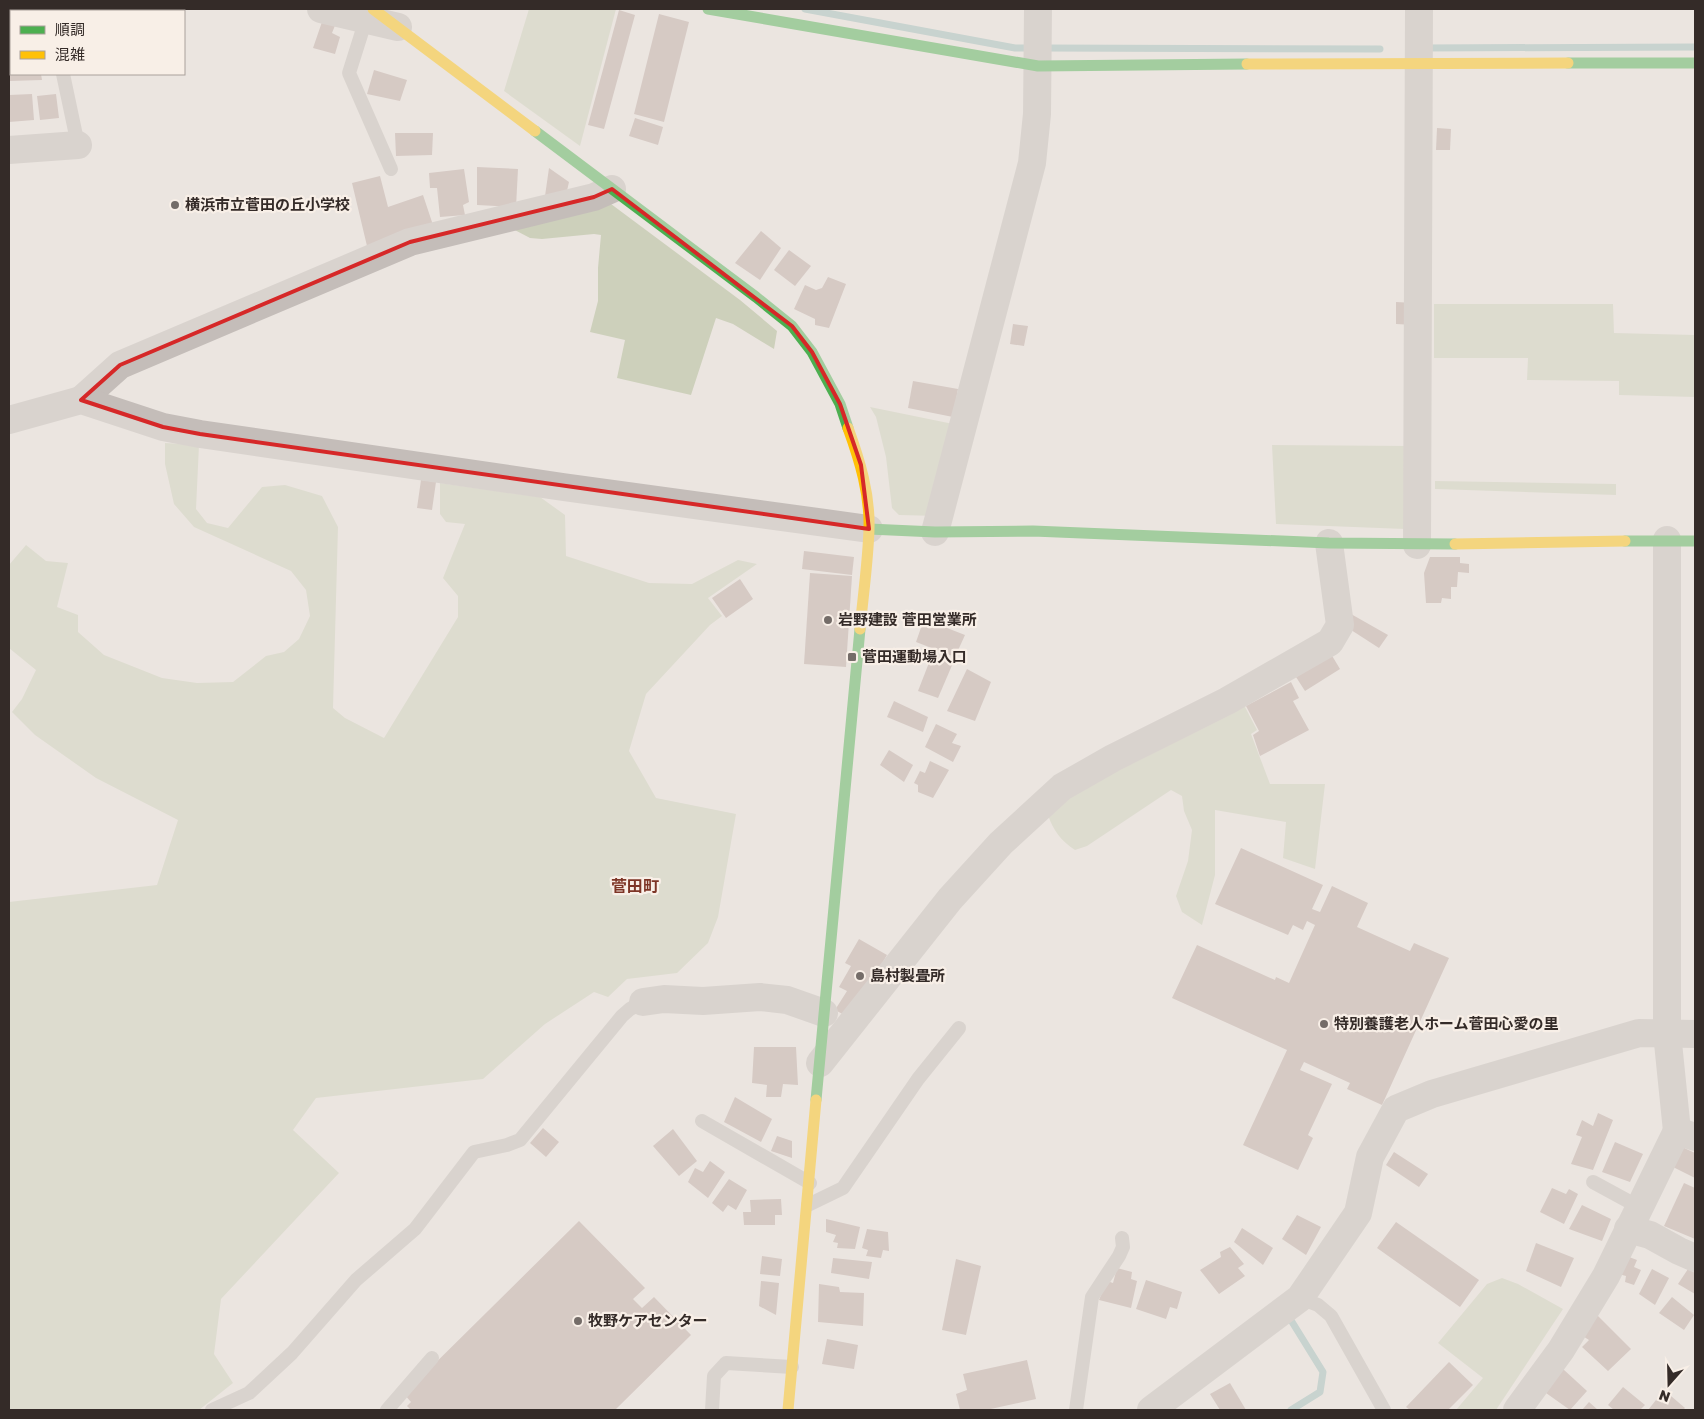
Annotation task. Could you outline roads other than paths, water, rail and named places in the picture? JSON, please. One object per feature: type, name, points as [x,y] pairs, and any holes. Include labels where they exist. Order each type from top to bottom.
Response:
[{"type":"street","points":[[321,9],[370,14],[398,27],[756,296],[792,326],[812,352],[840,404],[854,440],[862,465],[869,528],[788,1410]]},
{"type":"street","points":[[708,9],[1038,66],[1419,62],[1695,64]]},
{"type":"street","points":[[935,532],[1032,164],[1037,114],[1038,9]]},
{"type":"street","points":[[1417,545],[1418,9]]},
{"type":"street","points":[[9,150],[78,145]]},
{"type":"street","points":[[9,420],[81,400],[120,366],[410,242],[594,197],[612,189]]},
{"type":"street","points":[[81,400],[163,427],[200,434],[563,487],[869,528],[935,532],[1032,530],[1417,545],[1695,541]]},
{"type":"street","points":[[1517,1410],[1561,1350],[1606,1276],[1634,1218],[1686,1134],[1667,1033],[1667,540]]},
{"type":"street","points":[[820,1063],[950,899],[1000,843],[1062,787],[1113,758],[1227,702],[1330,642],[1340,626],[1329,543]]},
{"type":"street","points":[[643,1002],[760,998],[786,1000],[824,1013]]},
{"type":"street","points":[[1157,1408],[1300,1298],[1358,1213],[1370,1157],[1396,1109],[1432,1094],[1640,1033],[1695,1034]]},
{"type":"street","points":[[1634,1218],[1650,1235],[1695,1258]]},
{"type":"lane","points":[[370,14],[349,73],[391,169]]},
{"type":"lane","points":[[62,75],[78,145]]},
{"type":"lane","points":[[212,1410],[249,1393],[292,1353],[356,1280],[415,1229],[474,1152],[507,1145],[520,1140],[622,1016],[643,1002]]},
{"type":"lane","points":[[808,1205],[843,1188],[918,1079],[959,1028]]},
{"type":"lane","points":[[702,1121],[810,1183]]},
{"type":"lane","points":[[1593,1182],[1634,1218]]},
{"type":"lane","points":[[1076,1410],[1092,1297],[1119,1256],[1123,1247],[1122,1238]]},
{"type":"lane","points":[[1300,1298],[1318,1305],[1331,1316],[1384,1410]]},
{"type":"lane","points":[[387,1410],[432,1358]]},
{"type":"lane","points":[[712,1410],[714,1376],[726,1363],[792,1367]]},
{"type":"waterway","points":[[805,9],[1015,48],[1032,48]]},
{"type":"waterway","points":[[1423,48],[1695,47]]},
{"type":"waterway","points":[[1043,48],[1380,49]]},
{"type":"waterway","points":[[1289,1317],[1323,1372],[1320,1392],[1291,1410]]},
{"type":"place","name":"横浜市立菅田の丘小学校","points":[[175,205]]},
{"type":"place","name":"岩野建設 菅田営業所","points":[[828,620]]},
{"type":"place","name":"菅田運動場入口","points":[[852,657]]},
{"type":"place","name":"島村製畳所","points":[[860,976]]},
{"type":"place","name":"特別養護老人ホーム菅田心愛の里","points":[[1324,1024]]},
{"type":"place","name":"牧野ケアセンター","points":[[578,1321]]},
{"type":"district","name":"菅田町","points":[[635,886]]}]
